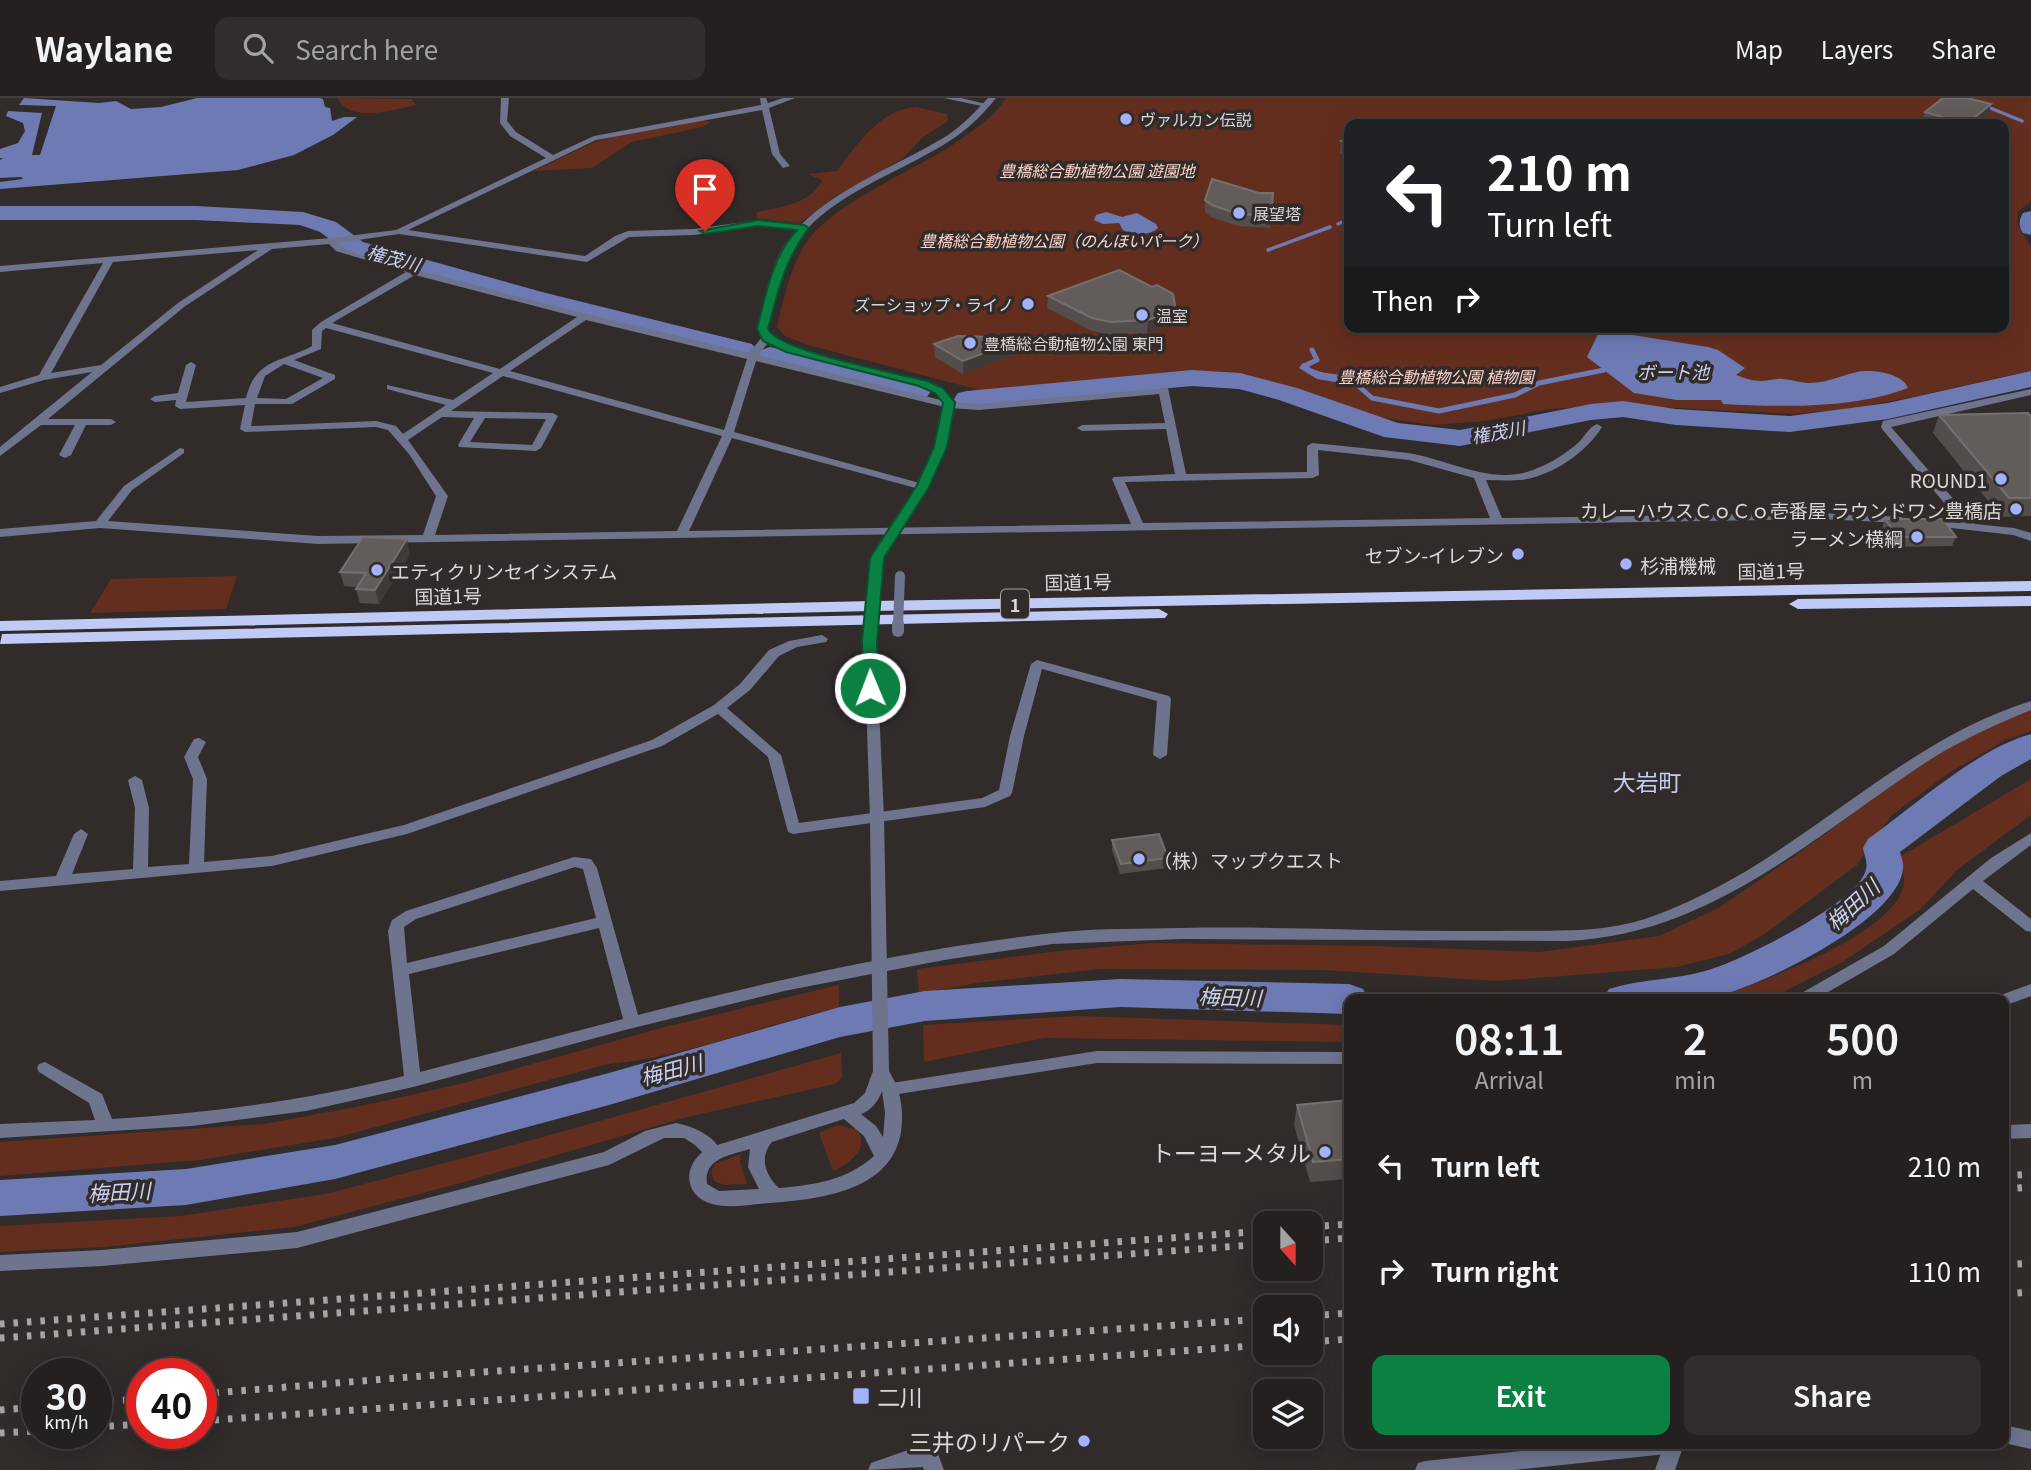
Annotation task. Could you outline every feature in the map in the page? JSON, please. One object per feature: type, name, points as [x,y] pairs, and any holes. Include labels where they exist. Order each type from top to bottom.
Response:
[{"type":"highway","name":"国道1号","points":[[0,640],[872,613],[2031,586]]},
{"type":"highway","name":"国道1号","points":[[0,626],[872,613],[2031,601]]},
{"type":"street","points":[[505,98],[503,121],[513,134],[551,157]]},
{"type":"street","points":[[0,269],[333,241],[398,232],[551,157],[612,132],[791,98]]},
{"type":"street","points":[[948,98],[989,101]]},
{"type":"street","points":[[881,1072],[892,1089],[893,1135],[884,1154],[864,1174],[835,1188],[724,1199],[708,1195],[699,1186],[697,1172],[703,1161],[714,1153],[860,1108],[870,1099],[881,1072],[877,818],[872,734],[872,613],[877,558],[923,487],[940,447],[950,405],[943,394],[927,385],[790,350],[767,338],[762,329],[778,270],[792,242],[804,228],[835,204],[953,135],[971,121],[989,101]]},
{"type":"street","points":[[764,102],[776,154],[786,166]]},
{"type":"street","points":[[398,232],[587,259],[628,234],[694,232],[758,223],[804,228]]},
{"type":"street","points":[[333,241],[339,249],[413,272],[584,317],[753,355],[950,405],[979,407],[1164,390],[1181,477]]},
{"type":"street","points":[[0,453],[181,305],[270,246]]},
{"type":"street","points":[[43,377],[110,259]]},
{"type":"street","points":[[413,272],[324,324],[317,330],[317,347],[307,354],[268,369],[257,379],[245,429],[376,424],[392,428],[413,452],[442,496],[428,538]]},
{"type":"street","points":[[401,440],[584,317]]},
{"type":"street","points":[[324,324],[923,487]]},
{"type":"street","points":[[682,533],[728,435],[753,355],[767,338]]},
{"type":"street","points":[[191,365],[180,406],[252,401],[288,402],[331,377],[286,361]]},
{"type":"street","points":[[0,390],[43,377],[102,368]]},
{"type":"street","points":[[391,387],[456,404]]},
{"type":"street","points":[[1970,526],[1886,427],[1887,423],[2031,392]]},
{"type":"street","points":[[155,399],[183,396]]},
{"type":"street","points":[[441,414],[553,416],[536,449],[463,445],[481,415]]},
{"type":"street","points":[[36,422],[111,422]]},
{"type":"street","points":[[65,455],[82,422]]},
{"type":"street","points":[[1082,428],[1171,426]]},
{"type":"street","points":[[1138,526],[1118,479],[1313,475],[1312,446],[1410,457],[1479,476],[1518,478],[1536,475],[1579,450],[1597,428]]},
{"type":"street","points":[[100,524],[128,488],[180,451]]},
{"type":"street","points":[[1479,476],[1498,522]]},
{"type":"street","points":[[0,533],[100,524],[318,540],[1822,516],[1970,526],[2014,531],[2031,537]]},
{"type":"street","points":[[898,631],[900,576]]},
{"type":"street","points":[[0,886],[272,861],[407,829],[657,743],[719,708],[745,687],[774,653],[794,644],[822,639]]},
{"type":"street","points":[[719,708],[774,755],[793,828],[985,802],[1005,793],[1037,664],[1164,699],[1160,755]]},
{"type":"street","points":[[0,1131],[106,1126],[253,1113],[413,1081],[802,980],[879,971],[1056,938],[1254,933],[1407,939],[1582,934],[1633,928],[1699,903],[1734,885],[1780,858],[1863,797],[1956,737],[1994,717],[2031,705]]},
{"type":"street","points":[[196,869],[200,779],[191,757],[199,742]]},
{"type":"street","points":[[135,780],[142,808],[140,872]]},
{"type":"street","points":[[62,880],[80,834]]},
{"type":"street","points":[[1813,994],[1889,950],[1975,882],[1996,862],[2031,838]]},
{"type":"street","points":[[413,1081],[396,928],[401,920],[574,862],[589,865],[632,1022]]},
{"type":"street","points":[[1975,882],[2031,927]]},
{"type":"street","points":[[401,970],[605,921]]},
{"type":"street","points":[[2009,998],[2031,990]]},
{"type":"street","points":[[892,1089],[1097,1057],[1344,1058]]},
{"type":"street","points":[[45,1068],[96,1099],[106,1126]]},
{"type":"street","points":[[848,1113],[870,1131],[884,1154]]},
{"type":"street","points":[[0,1263],[102,1258],[297,1240],[609,1158],[648,1137],[673,1130],[693,1132],[714,1153]]},
{"type":"street","points":[[2009,1132],[2031,1131]]},
{"type":"street","points":[[767,1136],[759,1148],[756,1166],[763,1184],[775,1195]]},
{"type":"street","points":[[2009,1435],[2031,1440]]},
{"type":"street","points":[[1425,1470],[1627,1449]]},
{"type":"street","points":[[1665,1470],[1673,1449]]},
{"type":"street","points":[[878,1470],[899,1461],[923,1457],[931,1461],[934,1470]]},
{"type":"green space","points":[[337,98],[412,99],[416,105],[384,112],[362,113],[352,111]]},
{"type":"green space","name":"豊橋総合動植物公園（のんほいパーク）","points":[[1006,98],[2031,98],[2031,201],[2018,212],[2017,224],[2031,247],[2031,371],[1882,403],[1822,412],[1792,414],[1620,405],[1550,409],[1485,421],[1434,425],[1370,416],[1313,394],[1259,379],[1215,371],[983,391],[808,345],[785,336],[777,327],[788,285],[799,255],[816,231],[852,203],[954,144],[995,112]]},
{"type":"green space","points":[[916,107],[947,114],[948,121],[922,138],[902,159],[836,196],[800,223],[756,218],[757,212],[794,203],[811,194],[822,180],[808,174],[837,171],[862,139],[881,121],[903,109]]},
{"type":"green space","points":[[702,120],[711,122],[702,127],[632,142],[592,168],[533,171],[597,141],[623,133]]},
{"type":"green space","points":[[237,576],[226,609],[90,613],[111,579]]},
{"type":"green space","points":[[2031,704],[2031,731],[2005,740],[1949,773],[1893,814],[1858,864],[1766,933],[1729,954],[1677,967],[1497,981],[1324,970],[1100,969],[976,983],[919,994],[917,969],[1059,951],[1153,943],[1539,952],[1659,936],[1720,907],[1959,736]]},
{"type":"green space","points":[[2031,779],[2031,815],[1957,870],[1921,909],[1844,961],[1780,994],[1727,994],[1820,956],[1874,924],[1893,906],[1903,888],[1901,856]]},
{"type":"green space","points":[[839,985],[839,1008],[667,1055],[608,1064],[335,1138],[200,1160],[0,1176],[0,1142],[264,1124],[371,1104],[464,1083],[665,1027]]},
{"type":"green space","points":[[1078,1016],[1344,1025],[1344,1042],[1045,1038],[924,1062],[923,1025]]},
{"type":"green space","points":[[841,1053],[842,1078],[835,1084],[687,1117],[457,1184],[294,1227],[103,1247],[0,1252],[0,1226],[180,1216],[326,1194],[543,1137]]},
{"type":"green space","points":[[837,1125],[856,1129],[861,1142],[852,1160],[833,1171],[819,1133]]},
{"type":"green space","points":[[741,1154],[740,1162],[747,1184],[724,1185],[714,1181],[711,1172],[715,1164]]},
{"type":"water","points":[[24,98],[99,103],[116,101],[131,109],[161,107],[197,98],[319,98],[323,99],[325,107],[330,108],[332,121],[357,117],[333,135],[294,155],[238,170],[0,189],[0,182],[23,179],[0,178],[0,160],[3,158],[0,158],[0,149],[18,143],[25,131],[23,123],[6,116],[8,111],[42,113],[32,155],[40,155],[56,106],[19,105]]},
{"type":"water","points":[[1106,212],[1122,217],[1137,213],[1158,228],[1136,234],[1123,230],[1119,223],[1103,224],[1094,220],[1096,215]]},
{"type":"water","name":"ボート池","points":[[1620,333],[1708,347],[1718,350],[1745,368],[1736,375],[1752,380],[1781,379],[1805,383],[1870,371],[1896,377],[1906,383],[1908,388],[1864,400],[1793,406],[1723,404],[1721,400],[1677,400],[1634,393],[1587,357],[1598,334]]},
{"type":"water","points":[[1303,363],[1312,364],[1309,367],[1320,372],[1353,378],[1359,381],[1360,386],[1317,379],[1299,368]]},
{"type":"building","points":[[1943,98],[1967,98],[1991,104],[1973,119],[1950,119],[1925,112]]},
{"type":"building","points":[[1212,179],[1259,193],[1273,193],[1272,205],[1266,211],[1271,216],[1238,214],[1212,205],[1205,200]]},
{"type":"building","points":[[1119,270],[1152,287],[1157,285],[1173,294],[1175,305],[1171,311],[1148,320],[1111,322],[1092,318],[1048,296]]},
{"type":"building","points":[[958,336],[1024,338],[963,361],[934,344]]},
{"type":"building","name":"ROUND1","points":[[2028,413],[2031,417],[2031,498],[2009,498],[1939,415]]},
{"type":"building","points":[[1885,519],[1943,519],[1956,537],[1898,537]]},
{"type":"building","points":[[363,537],[407,539],[375,590],[356,589],[366,573],[340,572]]},
{"type":"building","points":[[1159,834],[1168,858],[1121,864],[1112,840]]},
{"type":"building","points":[[1344,1100],[1344,1159],[1313,1162],[1297,1105]]},
{"type":"waterway","points":[[1983,105],[2022,121]]},
{"type":"waterway","name":"権茂川","points":[[0,213],[196,213],[303,219],[328,227],[355,247],[534,297],[743,349]]},
{"type":"waterway","name":"権茂川","points":[[2031,218],[2031,228]]},
{"type":"waterway","points":[[1338,224],[1344,221]]},
{"type":"waterway","points":[[1268,250],[1330,227]]},
{"type":"waterway","points":[[1304,366],[1317,360],[1312,350]]},
{"type":"waterway","name":"権茂川","points":[[770,355],[918,391]]},
{"type":"waterway","points":[[1355,383],[1372,398],[1439,411],[1515,395],[1539,383],[1604,370]]},
{"type":"waterway","name":"権茂川","points":[[967,399],[1192,378],[1240,381],[1288,394],[1394,431],[1460,438],[1591,412],[1623,409],[1676,417],[1790,424],[1888,411],[2031,379]]},
{"type":"waterway","name":"梅田川","points":[[1661,994],[1703,986],[1745,971],[1793,948],[1843,917],[1879,884],[1885,869],[1881,848],[1989,768],[2031,745]]},
{"type":"waterway","name":"梅田川","points":[[0,1198],[186,1187],[335,1162],[609,1089],[840,1022],[925,1006],[1120,993],[1344,999]]},
{"type":"railway","points":[[2009,1176],[2031,1174]]},
{"type":"railway","points":[[2009,1189],[2031,1187]]},
{"type":"railway","points":[[1323,1226],[1344,1224]]},
{"type":"railway","points":[[0,1324],[1253,1232]]},
{"type":"railway","points":[[1323,1240],[1344,1238]]},
{"type":"railway","points":[[0,1338],[1253,1245]]},
{"type":"railway","points":[[2009,1265],[2031,1263]]},
{"type":"railway","points":[[2009,1294],[2031,1292]]},
{"type":"railway","points":[[1323,1315],[1344,1313]]},
{"type":"railway","points":[[217,1393],[423,1376],[1253,1320]]},
{"type":"railway","points":[[1323,1341],[1344,1339]]},
{"type":"railway","points":[[217,1420],[1253,1346]]},
{"type":"railway","points":[[112,1401],[126,1400]]},
{"type":"railway","points":[[0,1410],[21,1408]]},
{"type":"railway","points":[[112,1426],[126,1425]]},
{"type":"railway","points":[[0,1433],[21,1432]]},
{"type":"place","name":"ヴァルカン伝説","points":[[1126,119]]},
{"type":"place","name":"展望塔","points":[[1239,213]]},
{"type":"place","name":"ズーショップ・ライノ","points":[[1028,304]]},
{"type":"place","name":"温室","points":[[1142,315]]},
{"type":"place","name":"豊橋総合動植物公園 東門","points":[[970,343]]},
{"type":"place","name":"ROUND1","points":[[2001,479]]},
{"type":"place","name":"カレーハウスＣｏＣｏ壱番屋 ラウンドワン豊橋店","points":[[2016,509]]},
{"type":"place","name":"ラーメン横綱","points":[[1917,537]]},
{"type":"place","name":"セブン-イレブン","points":[[1518,554]]},
{"type":"place","name":"杉浦機械","points":[[1626,564]]},
{"type":"place","name":"エティクリンセイシステム","points":[[377,570]]},
{"type":"place","name":"（株）マップクエスト","points":[[1139,859]]},
{"type":"place","name":"トーヨーメタル","points":[[1325,1152]]},
{"type":"place","name":"二川","points":[[861,1396]]},
{"type":"place","name":"三井のリパーク","points":[[1084,1441]]},
{"type":"district","name":"大岩町","points":[[1647,781]]},
{"type":"route","points":[[705,231],[758,223],[804,228],[792,242],[778,270],[762,329],[767,338],[790,350],[923,383],[939,391],[950,405],[940,447],[923,487],[877,558],[870,641],[870,688]]},
{"type":"park label","name":"豊橋総合動植物公園 遊園地","points":[[1097,170]]},
{"type":"park label","name":"豊橋総合動植物公園 植物園","points":[[1436,376]]}]
